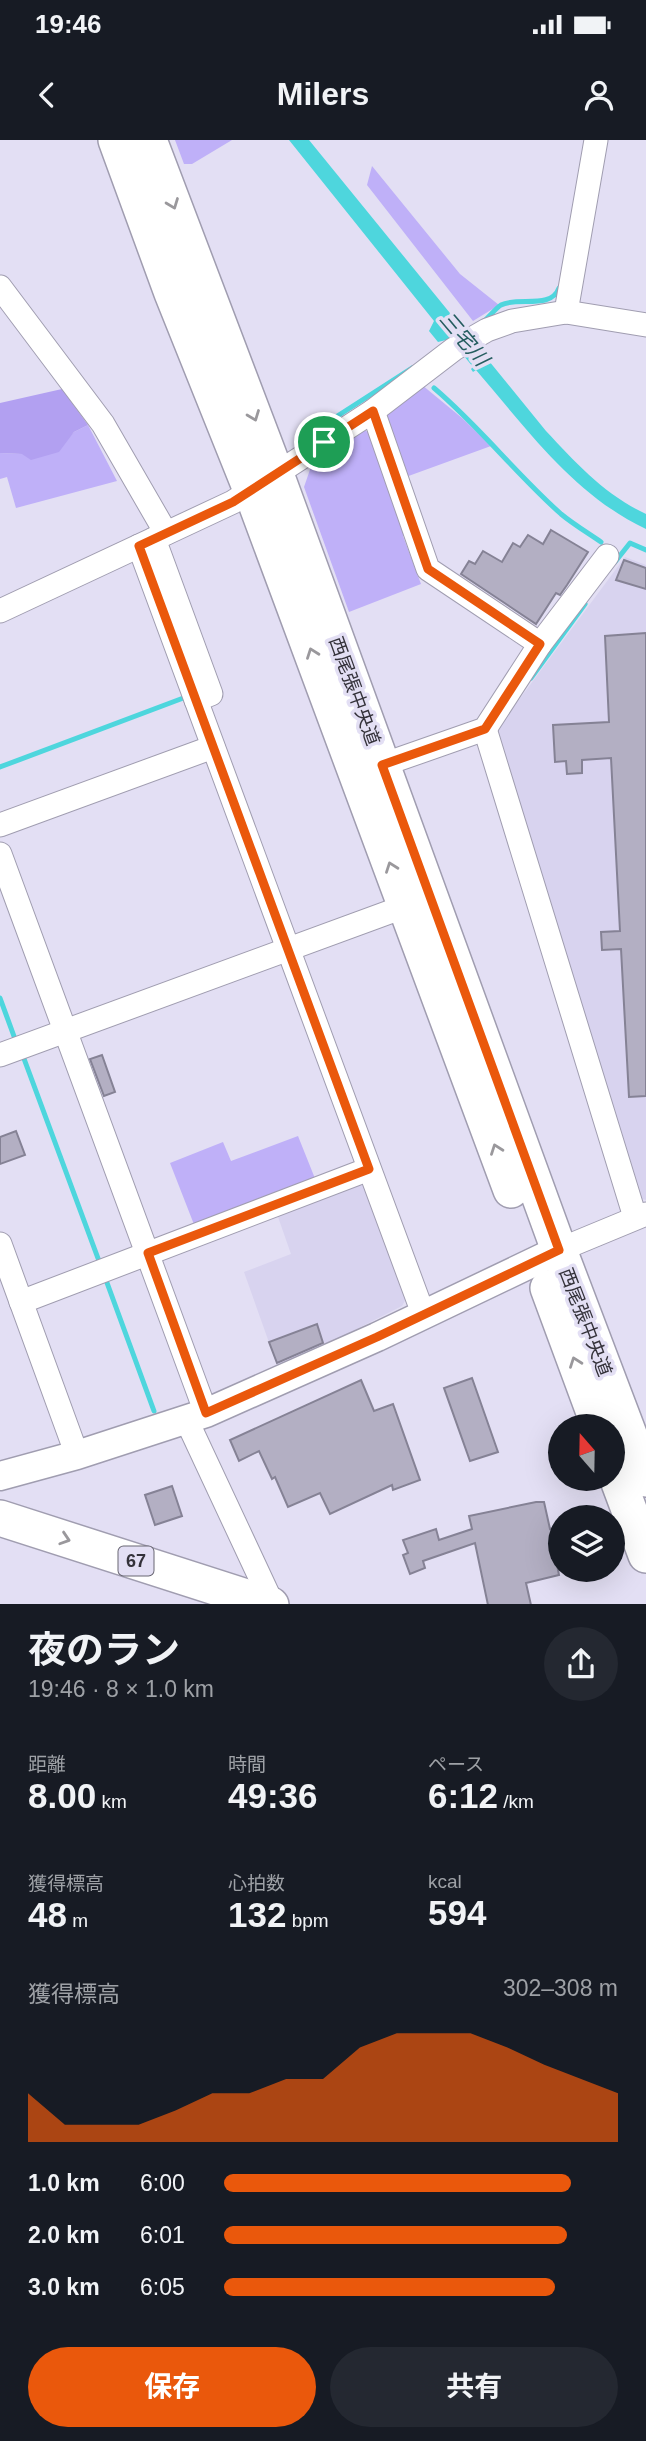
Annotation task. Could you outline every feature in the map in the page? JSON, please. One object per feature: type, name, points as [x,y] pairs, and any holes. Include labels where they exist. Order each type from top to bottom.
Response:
[{"type":"main road","name":"西尾張中央道","points":[[116,140],[173,293],[264,482],[382,765],[548,1255],[594,1414]]},
{"type":"main road","name":"西尾張中央道","points":[[149,140],[406,906],[548,1255],[646,1479]]},
{"type":"main road","points":[[622,1491],[646,1555]]},
{"type":"main road","name":"67","points":[[0,1518],[269,1604]]},
{"type":"street","points":[[566,312],[596,140]]},
{"type":"street","points":[[0,287],[103,424],[153,539],[196,700],[424,1315]]},
{"type":"street","points":[[0,611],[233,502],[373,411],[454,349],[476,336],[512,321],[566,312],[646,326]]},
{"type":"street","points":[[373,411],[428,569],[540,644]]},
{"type":"street","points":[[382,765],[485,729],[540,644],[607,556]]},
{"type":"street","points":[[0,1476],[196,1417],[640,1215],[485,729]]},
{"type":"street","points":[[0,825],[213,747]]},
{"type":"street","points":[[0,854],[148,1253],[196,1417],[272,1604]]},
{"type":"street","points":[[0,1055],[406,906]]},
{"type":"street","points":[[21,1302],[369,1169]]},
{"type":"street","points":[[0,1244],[77,1455]]},
{"type":"shaded area","points":[[175,140],[232,140],[192,164],[184,164]]},
{"type":"shaded area","points":[[372,166],[460,274],[499,305],[473,321],[367,185]]},
{"type":"shaded area","points":[[422,385],[491,446],[403,478],[385,410]]},
{"type":"shaded area","points":[[62,389],[88,425],[74,432],[59,452],[31,460],[22,454],[0,453],[0,403]]},
{"type":"shaded area","points":[[88,425],[117,481],[16,508],[7,477],[0,479],[0,453],[22,454],[66,441],[74,432]]},
{"type":"shaded area","points":[[360,428],[374,435],[410,533],[403,536],[421,584],[349,612],[304,487],[314,458]]},
{"type":"shaded area","points":[[625,557],[646,565],[646,1200],[642,1199],[495,732]]},
{"type":"shaded area","points":[[298,1136],[316,1181],[195,1227],[170,1163],[223,1142],[231,1161]]},
{"type":"shaded area","points":[[355,1183],[367,1188],[408,1295],[402,1306],[277,1365],[244,1272],[291,1254],[277,1214]]},
{"type":"water","name":"三宅川","points":[[289,140],[309,140],[546,431],[604,488],[646,514],[646,529],[620,515],[574,479],[533,437],[476,370],[473,372],[473,367],[450,339],[438,342],[429,331],[434,321]]},
{"type":"building","points":[[551,530],[588,552],[560,595],[556,593],[536,624],[461,574],[469,561],[475,564],[483,551],[502,562],[513,543],[520,547],[528,535],[543,544]]},
{"type":"building","points":[[624,560],[646,568],[646,589],[616,580]]},
{"type":"building","points":[[646,633],[646,1096],[629,1097],[621,949],[602,950],[601,932],[620,931],[611,758],[582,760],[582,773],[567,774],[566,761],[555,762],[553,725],[609,722],[605,636]]},
{"type":"building","points":[[102,1055],[115,1092],[104,1096],[90,1059]]},
{"type":"building","points":[[16,1131],[25,1155],[0,1164],[0,1137]]},
{"type":"building","points":[[317,1324],[323,1343],[277,1363],[269,1342]]},
{"type":"building","points":[[472,1378],[498,1452],[470,1461],[444,1388]]},
{"type":"building","points":[[361,1380],[374,1411],[393,1404],[420,1480],[393,1490],[392,1485],[330,1514],[320,1493],[288,1507],[275,1477],[272,1479],[259,1451],[239,1461],[230,1440]]},
{"type":"building","points":[[172,1486],[182,1516],[155,1525],[145,1495]]},
{"type":"building","points":[[544,1502],[548,1520],[548,1578],[526,1583],[531,1604],[488,1604],[475,1543],[423,1561],[425,1568],[410,1574],[403,1555],[408,1553],[403,1540],[436,1529],[439,1540],[472,1529],[469,1516]]},
{"type":"waterway","points":[[484,321],[501,305],[549,299],[559,288]]},
{"type":"waterway","points":[[297,442],[412,368]]},
{"type":"waterway","points":[[434,388],[561,514],[601,542]]},
{"type":"waterway","points":[[615,562],[630,543],[646,550]]},
{"type":"waterway","points":[[531,678],[585,604]]},
{"type":"waterway","points":[[0,767],[186,697]]},
{"type":"waterway","points":[[0,998],[15,1039]]},
{"type":"waterway","points":[[23,1056],[99,1261]]},
{"type":"waterway","points":[[106,1280],[154,1411]]},
{"type":"route","points":[[373,411],[428,569],[540,644],[485,729],[382,765],[559,1250],[377,1337],[206,1413],[148,1253],[369,1169],[139,546],[233,502],[324,442],[373,411]]}]
